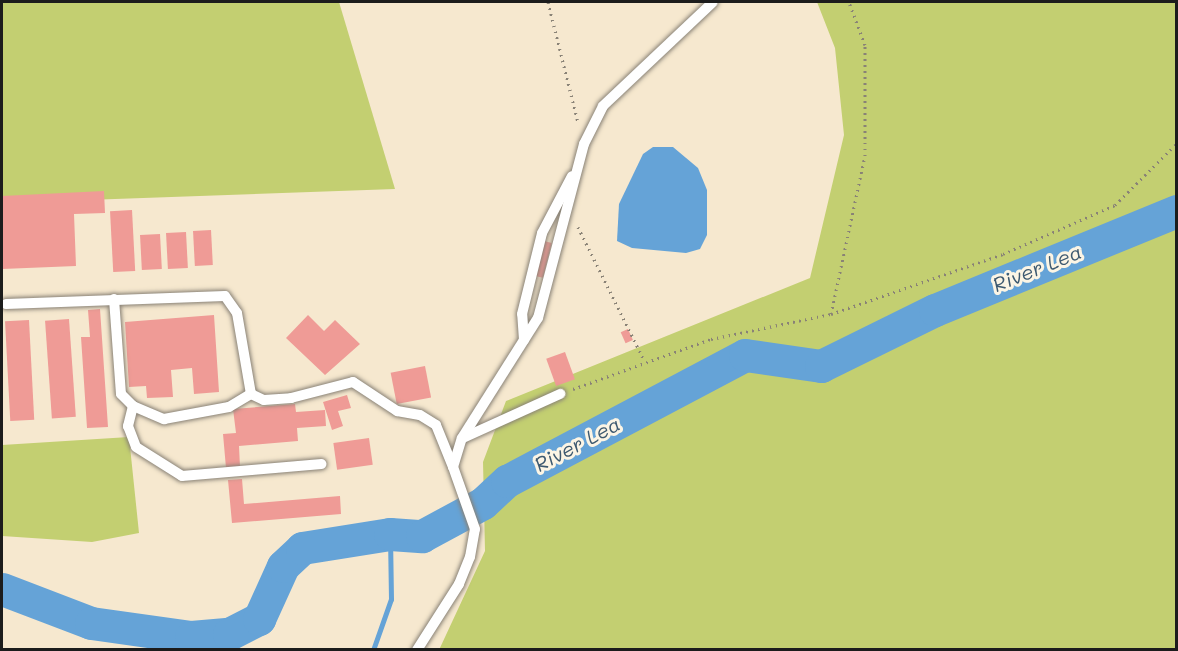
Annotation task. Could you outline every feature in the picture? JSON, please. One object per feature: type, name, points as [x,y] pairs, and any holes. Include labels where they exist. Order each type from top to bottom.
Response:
[{"type":"lane","points":[[453,467],[462,438],[538,318],[584,144],[603,106],[714,2]]},
{"type":"lane","points":[[524,340],[522,314],[542,233],[578,168]]},
{"type":"lane","points":[[6,304],[225,296],[237,313],[251,394]]},
{"type":"lane","points":[[114,299],[121,394],[133,406],[164,419],[229,407],[251,394]]},
{"type":"lane","points":[[251,394],[264,400],[291,398],[353,382],[397,411],[420,415],[436,425],[463,489],[475,530],[459,584],[417,650]]},
{"type":"lane","points":[[462,438],[560,394]]},
{"type":"lane","points":[[133,406],[128,426],[136,447],[182,476],[321,464]]},
{"type":"path","points":[[548,2],[584,144]]},
{"type":"path","points":[[831,314],[865,156],[865,45],[849,2]]},
{"type":"path","points":[[560,394],[644,360],[711,339],[831,314],[1003,254],[1114,205],[1176,144]]},
{"type":"path","points":[[568,207],[644,360]]},
{"type":"green space","points":[[2,2],[339,2],[395,189],[2,203]]},
{"type":"green space","points":[[817,2],[1176,2],[1176,649],[439,650],[485,551],[483,462],[506,401],[810,278],[844,135],[835,48]]},
{"type":"green space","points":[[129,437],[139,533],[92,542],[2,536],[2,445]]},
{"type":"water","points":[[653,147],[673,147],[698,168],[707,190],[707,235],[700,249],[686,253],[632,248],[617,241],[619,204],[643,154]]},
{"type":"building","points":[[104,191],[105,213],[74,214],[76,266],[2,269],[2,196]]},
{"type":"building","points":[[132,210],[135,271],[113,272],[110,211]]},
{"type":"building","points":[[211,230],[213,265],[195,266],[193,231]]},
{"type":"building","points":[[186,232],[188,268],[168,269],[166,233]]},
{"type":"building","points":[[160,234],[162,269],[142,270],[140,235]]},
{"type":"building","points":[[544,241],[552,243],[543,278],[535,276]]},
{"type":"building","points":[[100,309],[108,427],[87,428],[81,337],[90,337],[88,310]]},
{"type":"building","points":[[214,315],[219,392],[194,394],[192,368],[171,370],[173,397],[147,398],[146,386],[129,387],[125,322]]},
{"type":"building","points":[[308,315],[324,331],[335,320],[360,344],[325,375],[286,338]]},
{"type":"building","points":[[69,319],[76,417],[52,418],[45,321]]},
{"type":"building","points":[[29,320],[34,420],[10,421],[5,321]]},
{"type":"building","points":[[628,329],[633,340],[626,343],[621,332]]},
{"type":"building","points":[[565,352],[575,379],[556,386],[546,359]]},
{"type":"building","points":[[425,366],[431,397],[397,404],[391,373]]},
{"type":"building","points":[[347,395],[351,408],[338,411],[343,426],[332,430],[323,402]]},
{"type":"building","points":[[295,404],[296,412],[325,410],[326,426],[297,428],[298,441],[239,446],[240,467],[226,468],[223,434],[236,433],[233,409]]},
{"type":"building","points":[[369,438],[373,465],[337,470],[333,443]]},
{"type":"building","points":[[242,479],[244,504],[340,496],[341,514],[232,523],[228,480]]},
{"type":"waterway","name":"River Lea","points":[[2,589],[91,623],[191,637],[229,634],[259,619],[283,566],[302,548],[390,534],[422,536],[483,503],[507,481],[745,355],[821,366],[935,310],[1176,211]]},
{"type":"waterway","points":[[373,650],[391,599],[390,534]]}]
